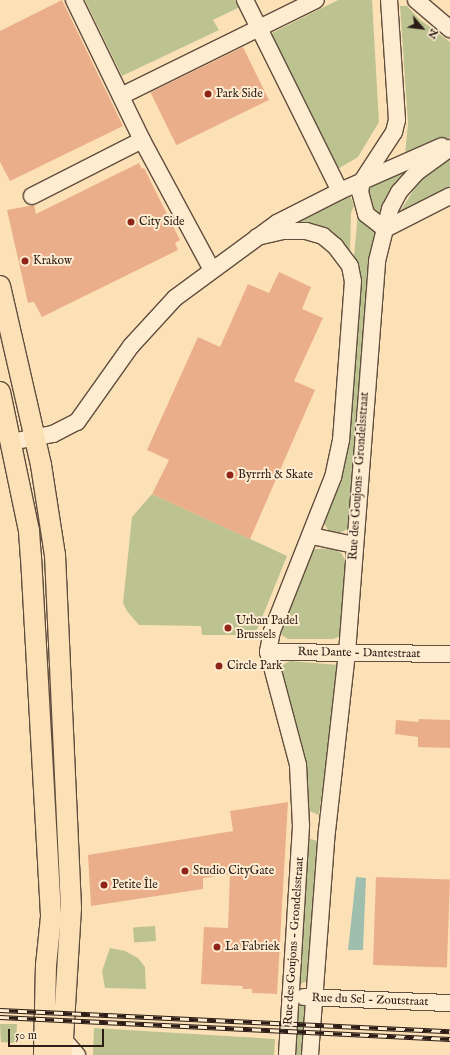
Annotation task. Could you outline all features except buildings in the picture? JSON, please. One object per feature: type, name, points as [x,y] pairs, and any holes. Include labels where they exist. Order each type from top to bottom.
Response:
[{"type":"main road","points":[[0,286],[35,437],[55,555],[71,908],[63,1047]]},
{"type":"main road","points":[[0,392],[12,442],[29,531],[51,917],[46,965],[44,1055]]},
{"type":"street","points":[[74,0],[142,140],[211,268]]},
{"type":"street","points":[[245,0],[340,191]]},
{"type":"street","points":[[120,96],[316,0]]},
{"type":"street","points":[[389,0],[397,120],[386,148],[362,181],[361,202],[366,214],[385,229],[450,196]]},
{"type":"street","points":[[416,0],[450,29]]},
{"type":"street","points":[[32,196],[142,140]]},
{"type":"street","points":[[12,442],[66,430],[77,422],[131,346],[175,298],[211,268],[277,223],[340,191],[450,143]]},
{"type":"street","name":"Rue des Goujons - Grondelsstraat","points":[[310,1055],[313,997],[327,830],[347,653],[376,261],[385,229],[399,192],[417,172],[450,148]]},
{"type":"street","name":"Rue des Goujons - Grondelsstraat","points":[[257,238],[284,231],[306,231],[323,236],[335,246],[350,266],[353,282],[341,440],[333,477],[312,536],[272,631],[268,652],[298,765],[301,826],[286,1055]]},
{"type":"street","points":[[312,536],[354,545]]},
{"type":"street","points":[[36,650],[59,649]]},
{"type":"street","name":"Rue Dante - Dantestraat","points":[[268,652],[450,654]]},
{"type":"street","points":[[301,826],[327,830]]},
{"type":"street","name":"Rue du Sel - Zoutstraat","points":[[289,996],[450,1003]]},
{"type":"street","points":[[63,1047],[77,1055]]},
{"type":"green space","points":[[85,0],[242,0],[244,5],[213,20],[219,30],[122,76]]},
{"type":"green space","points":[[338,0],[372,0],[379,122],[358,157],[336,170],[270,34]]},
{"type":"green space","points":[[400,6],[407,6],[419,19],[450,42],[450,137],[433,147],[405,155],[408,123]]},
{"type":"green space","points":[[450,153],[450,192],[399,213],[424,174]]},
{"type":"green space","points":[[413,168],[396,185],[381,216],[374,214],[367,193],[369,185]]},
{"type":"green space","points":[[349,193],[354,206],[351,213],[350,253],[332,231],[317,225],[293,224]]},
{"type":"green space","points":[[358,211],[369,227],[377,230],[349,528],[337,535],[330,533],[322,520],[334,486]]},
{"type":"green space","points":[[152,494],[287,556],[255,635],[202,635],[201,626],[139,625],[127,611],[123,603],[132,517]]},
{"type":"green space","points":[[334,548],[342,554],[348,566],[342,636],[333,639],[288,639],[280,634],[280,625],[304,563],[315,549]]},
{"type":"green space","points":[[290,661],[339,665],[319,815],[307,810],[280,666]]},
{"type":"green space","points":[[307,838],[321,842],[310,980],[300,984],[296,982]]},
{"type":"green space","points":[[155,926],[156,941],[134,942],[133,928]]},
{"type":"green space","points":[[110,948],[125,951],[138,958],[145,967],[146,989],[105,988],[102,971]]},
{"type":"green space","points":[[298,1001],[306,1005],[304,1055],[292,1055]]},
{"type":"green space","points":[[0,1024],[17,1024],[16,1043],[1,1042]]},
{"type":"green space","points":[[94,1028],[275,1039],[274,1055],[93,1055]]},
{"type":"shaded area","points":[[356,877],[366,878],[363,950],[348,950]]},
{"type":"railway","points":[[0,1010],[450,1031]]},
{"type":"railway","points":[[0,1017],[450,1039]]},
{"type":"place","name":"Park Side","points":[[208,94]]},
{"type":"place","name":"City Side","points":[[131,222]]},
{"type":"place","name":"Krakow","points":[[25,261]]},
{"type":"place","name":"Byrrrh & Skate","points":[[230,475]]},
{"type":"place","name":"Urban Padel Brussels","points":[[228,628]]},
{"type":"place","name":"Circle Park","points":[[219,666]]},
{"type":"place","name":"Studio CityGate","points":[[185,871]]},
{"type":"place","name":"Petite Île","points":[[104,885]]},
{"type":"place","name":"La Fabriek","points":[[217,947]]}]
